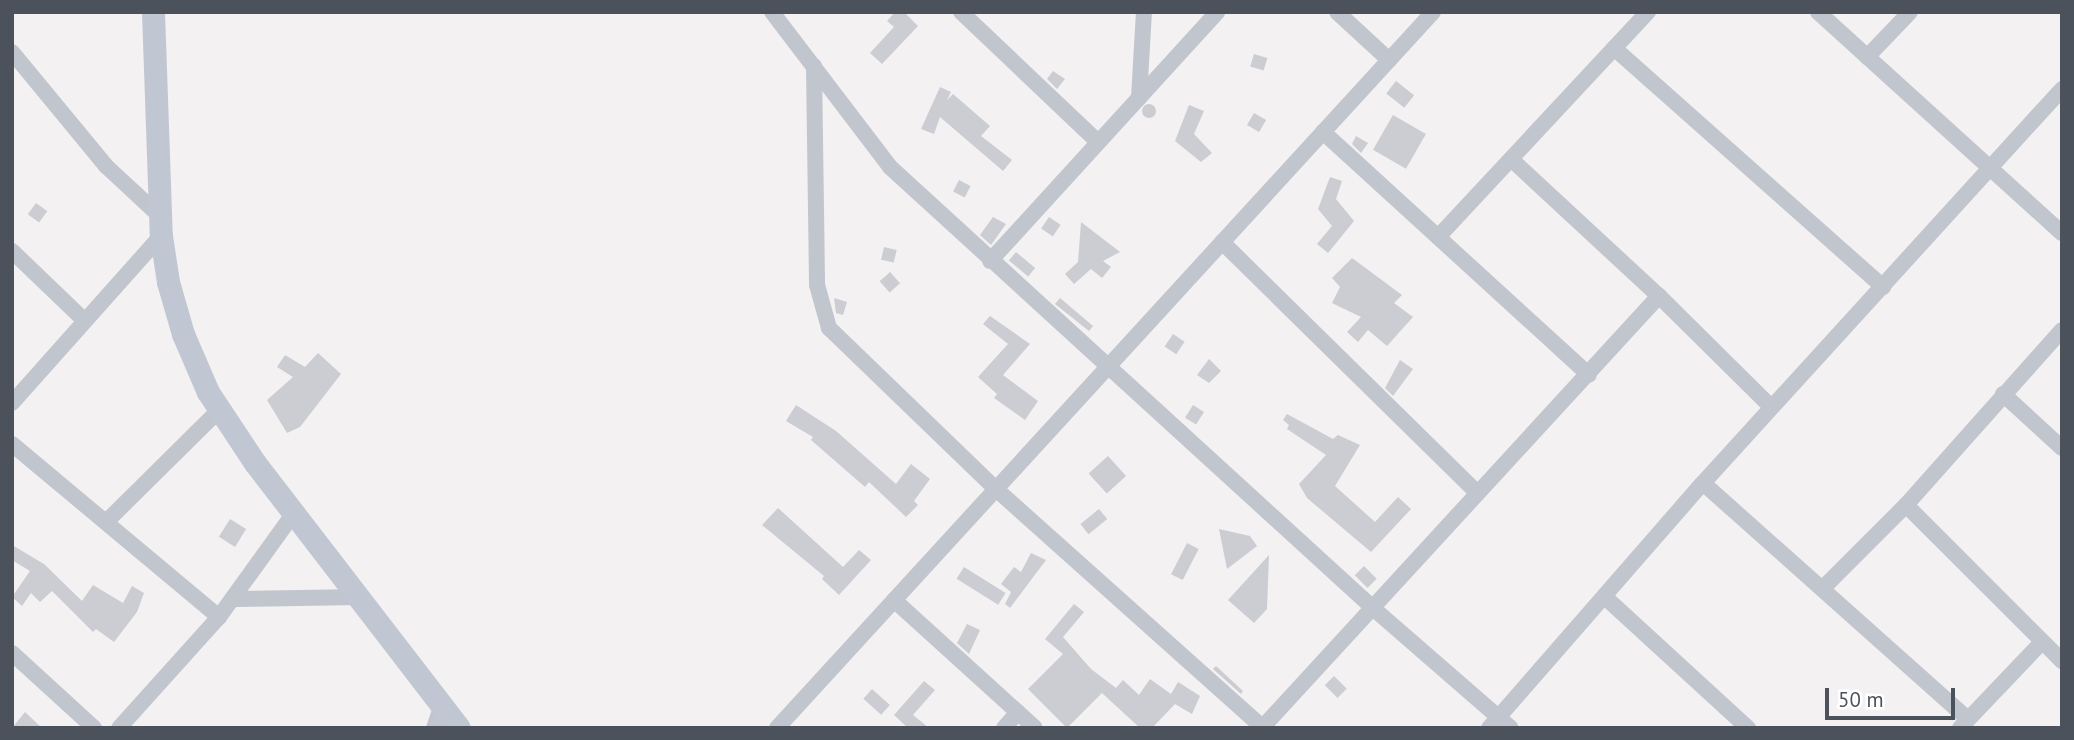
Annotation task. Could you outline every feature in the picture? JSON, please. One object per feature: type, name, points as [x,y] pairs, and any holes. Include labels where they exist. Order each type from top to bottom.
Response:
[{"type":"main road","points":[[153,12],[160,226],[168,282],[183,334],[220,409],[294,513],[459,728]]},
{"type":"street","points":[[772,12],[890,167],[990,261],[1112,366],[1494,722],[1511,728]]},
{"type":"street","points":[[961,12],[1098,142]]},
{"type":"street","points":[[1139,98],[1144,12]]},
{"type":"street","points":[[990,261],[1217,12]]},
{"type":"street","points":[[1337,12],[1389,60]]},
{"type":"street","points":[[777,728],[1112,366],[1433,12]]},
{"type":"street","points":[[1438,237],[1648,12]]},
{"type":"street","points":[[1818,12],[2062,233]]},
{"type":"street","points":[[1867,57],[1910,12]]},
{"type":"street","points":[[1614,48],[1883,287]]},
{"type":"street","points":[[12,52],[106,166],[160,226],[12,403]]},
{"type":"street","points":[[814,66],[817,285],[821,310],[829,328],[998,490],[1262,727],[1374,609],[1476,492],[1589,375],[1659,296]]},
{"type":"street","points":[[1494,722],[1606,598],[1771,407],[2062,89]]},
{"type":"street","points":[[1323,132],[1589,375]]},
{"type":"street","points":[[1512,160],[1659,296],[1771,407]]},
{"type":"street","points":[[1222,242],[1476,492]]},
{"type":"street","points":[[12,251],[84,320]]},
{"type":"street","points":[[1823,588],[1906,505],[2062,330]]},
{"type":"street","points":[[2003,394],[2062,448]]},
{"type":"street","points":[[106,522],[220,409]]},
{"type":"street","points":[[12,444],[219,617]]},
{"type":"street","points":[[1703,483],[1823,588],[1964,723],[2042,642]]},
{"type":"street","points":[[1906,505],[2062,661]]},
{"type":"street","points":[[119,728],[219,617],[294,513]]},
{"type":"street","points":[[233,599],[360,597]]},
{"type":"street","points":[[1606,598],[1748,728]]},
{"type":"street","points":[[894,600],[1035,728]]},
{"type":"street","points":[[12,653],[94,728]]},
{"type":"street","points":[[434,728],[442,705]]},
{"type":"street","points":[[1004,728],[1018,712]]},
{"type":"building","points":[[895,12],[904,12],[918,26],[882,64],[870,53],[894,27],[887,21]]},
{"type":"building","points":[[1254,54],[1267,58],[1264,71],[1250,66]]},
{"type":"building","points":[[1053,71],[1065,79],[1057,89],[1047,79]]},
{"type":"building","points":[[1396,81],[1414,95],[1404,108],[1386,94]]},
{"type":"building","points":[[940,87],[951,92],[947,100],[953,94],[990,126],[981,136],[1012,160],[1003,171],[940,117],[934,134],[921,129]]},
{"type":"building","points":[[1146,104],[1152,104],[1156,111],[1152,118],[1146,118],[1142,114],[1142,108]]},
{"type":"building","points":[[1189,105],[1204,111],[1194,134],[1212,153],[1201,162],[1175,141]]},
{"type":"building","points":[[1254,113],[1266,120],[1259,132],[1247,125]]},
{"type":"building","points":[[1393,115],[1426,134],[1406,169],[1373,150]]},
{"type":"building","points":[[1356,136],[1368,143],[1361,153],[1352,144]]},
{"type":"building","points":[[1330,177],[1342,181],[1336,199],[1354,221],[1328,253],[1317,244],[1332,226],[1318,209]]},
{"type":"building","points":[[959,180],[971,186],[965,197],[953,192]]},
{"type":"building","points":[[36,203],[47,211],[39,223],[28,214]]},
{"type":"building","points":[[993,217],[1006,224],[991,245],[980,235]]},
{"type":"building","points":[[1049,217],[1061,225],[1053,236],[1041,229]]},
{"type":"building","points":[[1081,222],[1120,252],[1103,261],[1111,267],[1102,278],[1091,269],[1074,284],[1065,274],[1078,262]]},
{"type":"building","points":[[884,247],[897,250],[894,263],[881,260]]},
{"type":"building","points":[[1016,252],[1035,268],[1028,276],[1009,260]]},
{"type":"building","points":[[1352,258],[1402,295],[1394,303],[1413,317],[1387,346],[1368,330],[1358,342],[1347,332],[1361,317],[1332,303],[1340,287],[1332,278]]},
{"type":"building","points":[[890,272],[900,283],[890,293],[880,281]]},
{"type":"building","points":[[834,298],[847,302],[843,315],[836,313]]},
{"type":"building","points":[[1060,298],[1093,326],[1089,331],[1055,304]]},
{"type":"building","points":[[990,316],[1030,344],[1003,375],[1038,401],[1025,420],[994,398],[997,394],[978,377],[1008,344],[983,324]]},
{"type":"building","points":[[1173,334],[1185,342],[1176,354],[1165,346]]},
{"type":"building","points":[[318,353],[341,374],[300,427],[287,433],[267,400],[293,377],[277,367],[285,355],[305,367]]},
{"type":"building","points":[[1209,359],[1221,371],[1209,383],[1197,375]]},
{"type":"building","points":[[1400,360],[1413,369],[1393,396],[1385,388]]},
{"type":"building","points":[[796,405],[836,431],[896,484],[911,464],[930,479],[914,501],[918,505],[906,517],[869,482],[865,487],[811,440],[813,437],[786,421]]},
{"type":"building","points":[[1193,405],[1204,412],[1196,425],[1185,418]]},
{"type":"building","points":[[1287,414],[1333,439],[1338,435],[1360,445],[1335,486],[1375,522],[1398,497],[1411,509],[1371,552],[1307,498],[1299,484],[1326,455],[1287,429],[1289,425],[1283,420]]},
{"type":"building","points":[[1108,456],[1126,476],[1107,493],[1089,473]]},
{"type":"building","points":[[778,508],[843,567],[859,550],[871,560],[839,595],[822,579],[824,576],[762,525]]},
{"type":"building","points":[[1099,509],[1107,519],[1089,534],[1080,524]]},
{"type":"building","points":[[230,519],[246,529],[235,547],[219,537]]},
{"type":"building","points":[[1219,529],[1250,536],[1257,546],[1227,569]]},
{"type":"building","points":[[1187,543],[1199,549],[1183,580],[1171,574]]},
{"type":"building","points":[[12,545],[44,564],[82,601],[93,585],[123,603],[132,586],[144,593],[137,612],[114,642],[96,629],[93,632],[52,591],[40,602],[31,593],[22,606],[12,597],[30,571],[12,560]]},
{"type":"building","points":[[1031,553],[1046,560],[1010,608],[1005,604],[1011,592],[1001,584],[1014,567],[1021,572]]},
{"type":"building","points":[[1269,555],[1267,609],[1254,623],[1228,600]]},
{"type":"building","points":[[1364,566],[1377,579],[1368,588],[1355,575]]},
{"type":"building","points":[[964,567],[1006,593],[998,605],[957,579]]},
{"type":"building","points":[[1074,604],[1084,612],[1063,637],[1091,669],[1116,688],[1123,680],[1139,695],[1150,679],[1171,694],[1178,682],[1200,696],[1192,714],[1175,704],[1152,728],[1140,728],[1102,693],[1067,728],[1028,689],[1063,654],[1045,639]]},
{"type":"building","points":[[967,624],[980,630],[969,654],[957,643]]},
{"type":"building","points":[[1216,666],[1243,691],[1241,694],[1213,669]]},
{"type":"building","points":[[1334,676],[1347,689],[1338,698],[1325,685]]},
{"type":"building","points":[[924,681],[935,690],[913,715],[929,728],[908,728],[894,715]]},
{"type":"building","points":[[872,689],[890,705],[881,715],[863,699]]},
{"type":"building","points":[[25,712],[42,728],[12,728]]}]
